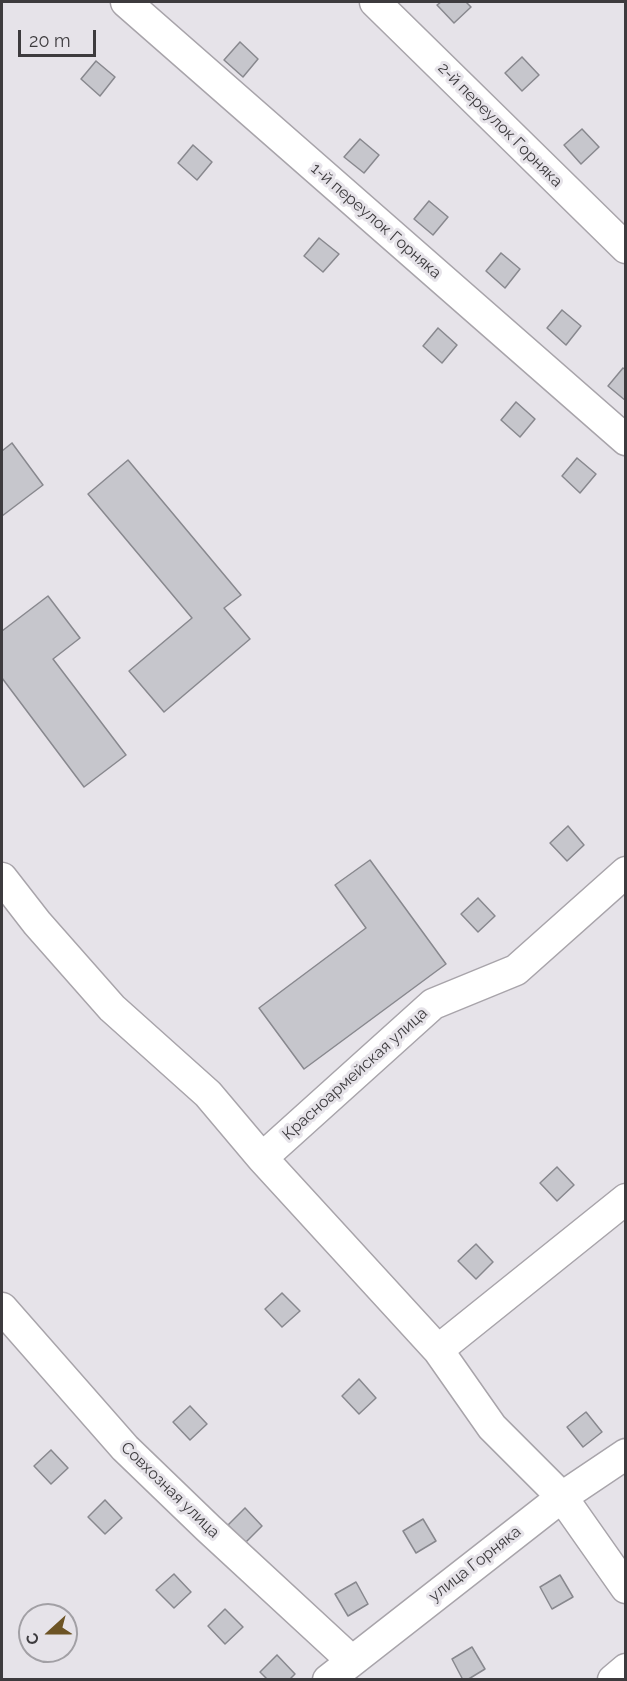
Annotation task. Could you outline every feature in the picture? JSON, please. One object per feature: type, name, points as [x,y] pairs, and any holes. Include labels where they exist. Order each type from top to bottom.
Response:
[{"type":"street","name":"2-й переулок Горняка","points":[[375,2],[626,248]]},
{"type":"street","name":"1-й переулок Горняка","points":[[142,6],[626,440]]},
{"type":"street","name":"Красноармейская улица","points":[[262,1158],[433,1004],[516,970],[626,872]]},
{"type":"street","points":[[2,878],[37,923],[112,1008],[208,1094],[262,1158],[438,1350],[492,1427],[562,1497],[626,1588]]},
{"type":"street","points":[[438,1350],[626,1198]]},
{"type":"street","name":"Совхозная улица","points":[[2,1308],[125,1448],[352,1661]]},
{"type":"street","name":"улица Горняка","points":[[328,1680],[562,1497],[626,1454]]},
{"type":"street","points":[[613,1680],[626,1669]]},
{"type":"building","points":[[441,2],[466,2],[471,7],[454,23],[437,5]]},
{"type":"building","points":[[240,42],[258,59],[243,77],[224,60]]},
{"type":"building","points":[[522,57],[539,75],[522,91],[505,73]]},
{"type":"building","points":[[96,61],[115,77],[100,96],[81,79]]},
{"type":"building","points":[[582,129],[599,147],[581,164],[564,145]]},
{"type":"building","points":[[360,139],[379,155],[364,173],[344,157]]},
{"type":"building","points":[[193,145],[212,162],[197,180],[178,163]]},
{"type":"building","points":[[429,201],[448,217],[433,235],[414,219]]},
{"type":"building","points":[[319,238],[339,254],[323,272],[304,256]]},
{"type":"building","points":[[501,253],[520,269],[505,288],[486,271]]},
{"type":"building","points":[[562,310],[581,326],[566,345],[547,328]]},
{"type":"building","points":[[438,328],[457,345],[442,363],[423,346]]},
{"type":"building","points":[[623,368],[626,370],[626,401],[608,386]]},
{"type":"building","points":[[516,402],[535,419],[520,437],[501,420]]},
{"type":"building","points":[[12,443],[43,485],[2,516],[2,451]]},
{"type":"building","points":[[577,458],[596,474],[580,493],[562,476]]},
{"type":"building","points":[[128,460],[241,595],[224,608],[250,639],[164,712],[129,671],[192,618],[88,494]]},
{"type":"building","points":[[48,596],[80,638],[53,659],[126,755],[84,787],[2,678],[2,631]]},
{"type":"building","points":[[568,826],[584,845],[567,861],[550,843]]},
{"type":"building","points":[[370,860],[446,964],[304,1069],[259,1008],[366,928],[335,885]]},
{"type":"building","points":[[478,898],[495,916],[478,932],[461,914]]},
{"type":"building","points":[[557,1167],[574,1185],[557,1201],[540,1183]]},
{"type":"building","points":[[476,1244],[493,1262],[476,1279],[458,1261]]},
{"type":"building","points":[[282,1293],[300,1311],[282,1327],[265,1309]]},
{"type":"building","points":[[359,1379],[376,1398],[359,1414],[342,1396]]},
{"type":"building","points":[[190,1406],[207,1424],[190,1440],[173,1422]]},
{"type":"building","points":[[586,1412],[602,1432],[583,1447],[567,1427]]},
{"type":"building","points":[[51,1450],[68,1468],[51,1484],[34,1466]]},
{"type":"building","points":[[105,1500],[122,1518],[105,1534],[88,1517]]},
{"type":"building","points":[[245,1508],[262,1526],[245,1543],[228,1525]]},
{"type":"building","points":[[423,1519],[436,1541],[416,1553],[403,1531]]},
{"type":"building","points":[[174,1574],[191,1592],[174,1608],[156,1590]]},
{"type":"building","points":[[560,1575],[573,1597],[552,1609],[540,1587]]},
{"type":"building","points":[[356,1582],[368,1604],[348,1616],[335,1594]]},
{"type":"building","points":[[225,1609],[243,1627],[225,1644],[208,1626]]},
{"type":"building","points":[[472,1647],[485,1669],[463,1680],[452,1659]]},
{"type":"building","points":[[277,1655],[295,1674],[289,1680],[268,1680],[260,1672]]}]
